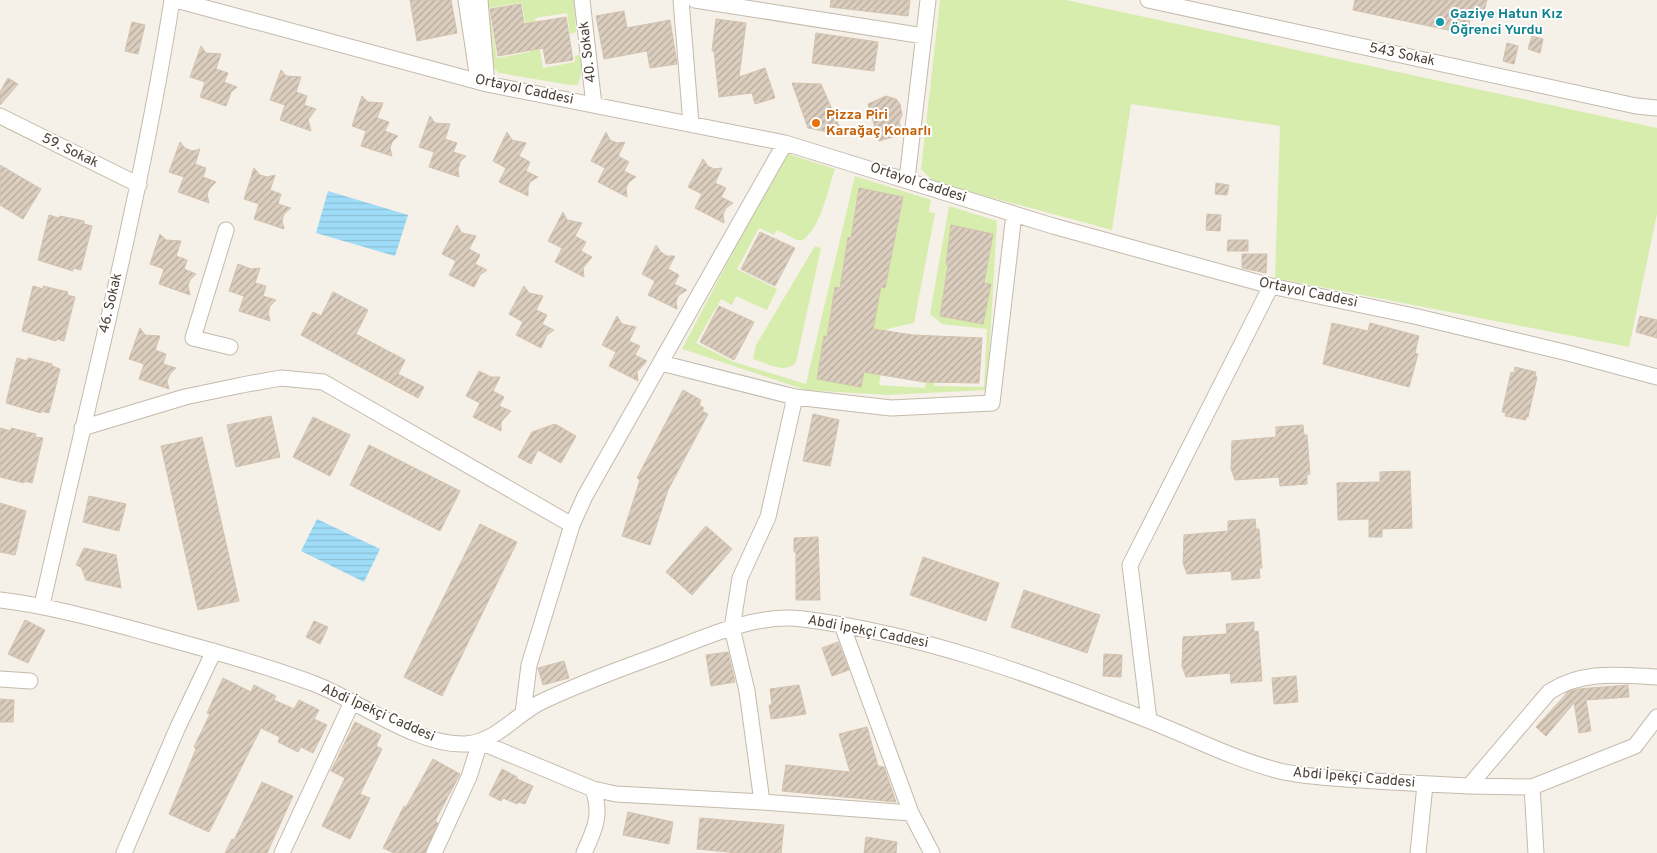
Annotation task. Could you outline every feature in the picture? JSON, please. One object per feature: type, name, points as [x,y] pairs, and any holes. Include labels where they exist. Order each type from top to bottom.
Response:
[{"type":"street","points":[[466,0],[482,83]]},
{"type":"street","points":[[480,0],[482,83]]},
{"type":"street","name":"40. Sokak","points":[[582,0],[594,105]]},
{"type":"street","points":[[680,0],[691,124]]},
{"type":"street","points":[[695,0],[924,36]]},
{"type":"street","points":[[907,180],[928,0]]},
{"type":"street","name":"543 Sokak","points":[[1148,0],[1636,106],[1657,108]]},
{"type":"street","name":"Ortayol Caddesi","points":[[180,1],[482,83],[785,142],[1014,214],[1271,286],[1414,316],[1568,352],[1657,377]]},
{"type":"street","name":"46. Sokak","points":[[42,605],[180,1]]},
{"type":"street","name":"59. Sokak","points":[[0,116],[139,185]]},
{"type":"street","points":[[523,713],[529,664],[572,525],[585,496],[662,363],[785,142]]},
{"type":"street","points":[[662,363],[795,397],[891,408],[992,403],[1014,214]]},
{"type":"street","points":[[226,230],[193,338],[230,347]]},
{"type":"street","points":[[1149,720],[1130,565],[1271,286]]},
{"type":"street","points":[[82,428],[185,397],[242,385],[281,378],[323,382],[572,525]]},
{"type":"street","points":[[762,802],[747,691],[732,628],[740,578],[768,517],[795,397]]},
{"type":"street","name":"Abdi İpekçi Caddesi","points":[[0,600],[42,605],[214,651],[315,684],[388,720],[441,741],[464,744],[480,742],[538,704],[608,673],[732,628],[777,618],[798,618],[842,624],[901,636],[950,650],[1149,720],[1274,770],[1303,775],[1425,785],[1532,786]]},
{"type":"street","points":[[842,624],[911,813],[932,853]]},
{"type":"street","points":[[124,853],[177,729],[214,651]]},
{"type":"street","points":[[1469,786],[1534,709],[1550,692],[1560,685],[1590,676],[1657,677]]},
{"type":"street","points":[[0,679],[30,681]]},
{"type":"street","points":[[282,853],[352,702]]},
{"type":"street","points":[[1536,853],[1532,786],[1635,746],[1657,717]]},
{"type":"street","points":[[434,853],[469,777],[480,742],[593,789],[616,794],[911,813]]},
{"type":"street","points":[[1418,853],[1425,785]]},
{"type":"street","points":[[584,853],[594,831],[599,805],[593,789]]},
{"type":"green space","points":[[487,0],[574,0],[576,32],[570,34],[567,13],[535,18],[543,68],[575,62],[575,56],[582,54],[582,71],[578,85],[499,73],[494,68]],"holes":[[[522,3],[530,52],[497,58],[489,8]]]},
{"type":"green space","points":[[940,0],[1066,0],[1657,128],[1657,214],[1629,347],[1275,278],[1280,126],[1131,104],[1112,230],[934,182],[921,169]]},
{"type":"green space","points":[[785,153],[835,169],[815,226],[803,240],[797,240],[777,230],[774,235],[759,228],[737,269],[777,289],[767,310],[736,296],[732,305],[721,299],[696,343],[734,362],[806,384],[855,176],[931,200],[929,212],[935,213],[914,323],[887,329],[879,385],[925,388],[934,338],[939,338],[934,386],[984,387],[987,329],[942,324],[930,314],[949,206],[997,221],[987,390],[887,395],[806,390],[682,349]]},
{"type":"green space","points":[[815,246],[821,248],[796,362],[787,368],[781,368],[753,359],[756,345]]},
{"type":"water","points":[[328,191],[408,215],[395,256],[316,233]]},
{"type":"water","points":[[317,519],[380,549],[364,582],[301,551]]},
{"type":"building","points":[[410,0],[451,0],[457,33],[417,41]]},
{"type":"building","points":[[831,0],[910,0],[908,16],[830,7]]},
{"type":"building","name":"Gaziye Hatun Kız Öğrenci Yurdu","points":[[1355,0],[1487,0],[1484,12],[1472,9],[1467,34],[1353,10]]},
{"type":"building","points":[[521,4],[524,24],[566,17],[573,60],[546,64],[543,48],[498,56],[490,9]]},
{"type":"building","points":[[624,11],[627,28],[670,20],[677,64],[650,68],[647,51],[604,59],[596,16]]},
{"type":"building","points":[[716,19],[746,23],[739,77],[765,68],[775,98],[755,104],[752,93],[719,97],[714,51],[712,51]]},
{"type":"building","points":[[132,22],[145,25],[138,54],[125,51]]},
{"type":"building","points":[[816,33],[878,42],[874,71],[812,63]]},
{"type":"building","points":[[1532,36],[1543,39],[1540,53],[1528,49]]},
{"type":"building","points":[[1507,43],[1518,46],[1514,64],[1503,61]]},
{"type":"building","points":[[201,46],[206,53],[221,54],[216,69],[228,73],[224,82],[237,87],[231,92],[226,106],[200,97],[205,82],[190,77]]},
{"type":"building","points":[[281,70],[286,76],[301,77],[296,92],[307,96],[304,105],[316,109],[308,120],[311,131],[280,120],[285,105],[270,100]]},
{"type":"building","points":[[8,78],[18,84],[0,105],[0,92]]},
{"type":"building","points":[[792,83],[821,84],[843,135],[808,128]]},
{"type":"building","points":[[362,96],[368,102],[383,103],[377,118],[389,122],[385,131],[398,136],[392,142],[390,148],[392,156],[361,146],[366,131],[352,126]]},
{"type":"building","points":[[886,96],[896,99],[900,104],[902,115],[899,122],[903,134],[879,141],[868,104]]},
{"type":"building","points":[[430,116],[435,123],[450,124],[445,139],[457,143],[453,152],[466,156],[460,162],[458,169],[459,177],[429,167],[434,152],[419,147]]},
{"type":"building","points":[[507,132],[512,140],[526,143],[519,156],[530,162],[526,171],[538,177],[530,182],[528,196],[499,182],[506,168],[493,161]]},
{"type":"building","points":[[606,132],[610,140],[617,143],[625,142],[618,156],[629,162],[624,171],[636,177],[629,182],[626,188],[627,197],[598,182],[605,168],[591,161]]},
{"type":"building","points":[[180,142],[185,148],[192,151],[200,149],[195,164],[206,168],[203,177],[216,182],[207,194],[209,203],[178,192],[184,177],[169,172]]},
{"type":"building","points":[[703,159],[708,166],[714,169],[722,168],[715,183],[726,188],[721,197],[733,203],[726,208],[723,214],[724,223],[695,208],[702,194],[688,187]]},
{"type":"building","points":[[0,165],[41,189],[23,219],[0,205]]},
{"type":"building","points":[[254,168],[260,175],[267,177],[275,175],[270,190],[281,194],[278,204],[291,208],[284,214],[282,221],[284,229],[254,219],[259,204],[244,199]]},
{"type":"building","points":[[1216,183],[1229,185],[1227,195],[1215,194]]},
{"type":"building","points":[[859,188],[903,197],[885,288],[881,287],[873,329],[913,335],[982,338],[979,383],[924,382],[864,372],[861,387],[817,379],[824,336],[827,337],[835,287],[840,288],[848,237],[851,238]]},
{"type":"building","points":[[563,212],[567,220],[582,223],[575,236],[586,242],[581,251],[592,257],[583,268],[584,277],[555,262],[562,248],[548,241]]},
{"type":"building","points":[[1207,214],[1221,215],[1220,231],[1206,230]]},
{"type":"building","points":[[49,215],[84,221],[84,224],[92,226],[81,270],[73,268],[73,271],[38,260]]},
{"type":"building","points":[[457,225],[462,233],[476,236],[469,249],[480,255],[475,264],[487,270],[480,275],[474,287],[449,275],[456,261],[442,254]]},
{"type":"building","points":[[951,225],[993,234],[984,283],[991,284],[983,324],[940,316],[948,265],[946,264]]},
{"type":"building","points":[[760,232],[795,248],[775,286],[741,269]]},
{"type":"building","points":[[160,234],[166,240],[181,241],[176,256],[187,260],[184,269],[196,274],[190,280],[188,286],[190,295],[159,284],[164,269],[150,264]]},
{"type":"building","points":[[1228,240],[1248,240],[1248,251],[1227,251]]},
{"type":"building","points":[[656,245],[667,256],[675,256],[668,269],[679,275],[674,284],[687,290],[679,295],[676,301],[677,309],[648,295],[655,281],[642,274]]},
{"type":"building","points":[[1242,254],[1267,254],[1266,273],[1242,268]]},
{"type":"building","points":[[238,264],[251,269],[260,268],[255,283],[266,286],[263,296],[276,300],[270,306],[268,312],[270,321],[239,311],[244,296],[229,291]]},
{"type":"building","points":[[33,286],[43,289],[43,286],[68,292],[67,295],[75,297],[64,341],[57,339],[56,341],[22,331]]},
{"type":"building","points":[[524,286],[529,293],[543,296],[536,310],[547,315],[542,324],[554,330],[547,335],[541,348],[516,335],[523,322],[509,314]]},
{"type":"building","points":[[333,292],[368,310],[356,334],[405,360],[398,374],[424,387],[418,398],[301,335],[313,312],[321,316]]},
{"type":"building","points":[[719,306],[754,322],[734,360],[700,342]]},
{"type":"building","points":[[617,316],[622,324],[636,327],[629,341],[640,346],[635,355],[647,361],[637,372],[638,381],[609,366],[616,352],[602,345]]},
{"type":"building","points":[[1640,316],[1657,320],[1657,338],[1636,332]]},
{"type":"building","points":[[1332,323],[1368,331],[1370,323],[1419,336],[1415,353],[1418,354],[1409,387],[1323,364]]},
{"type":"building","points":[[140,328],[145,335],[160,336],[155,350],[166,354],[163,364],[176,368],[170,374],[167,381],[169,389],[139,379],[144,364],[129,359]]},
{"type":"building","points":[[17,358],[27,361],[28,358],[52,364],[52,366],[60,369],[49,413],[41,411],[41,413],[6,403]]},
{"type":"building","points":[[1515,367],[1536,372],[1535,376],[1537,377],[1526,420],[1505,416],[1506,413],[1502,412],[1511,372],[1514,373]]},
{"type":"building","points":[[479,371],[491,377],[500,377],[493,391],[504,397],[499,406],[511,411],[501,422],[501,431],[473,417],[480,403],[466,396]]},
{"type":"building","points":[[683,390],[701,400],[699,405],[704,408],[702,411],[708,414],[668,490],[650,545],[622,536],[640,480],[637,478]]},
{"type":"building","points":[[813,414],[839,420],[830,466],[803,461]]},
{"type":"building","points":[[271,416],[280,457],[236,467],[227,425]]},
{"type":"building","points":[[313,417],[350,435],[330,476],[293,457]]},
{"type":"building","points":[[555,424],[576,436],[561,463],[538,450],[531,464],[518,457],[532,432]]},
{"type":"building","points":[[1303,425],[1304,435],[1307,435],[1310,474],[1307,475],[1307,484],[1280,486],[1279,477],[1235,480],[1231,469],[1232,441],[1276,437],[1276,427]]},
{"type":"building","points":[[0,428],[11,431],[11,428],[36,434],[35,437],[43,438],[32,483],[0,477]]},
{"type":"building","points":[[202,437],[239,601],[198,610],[161,446]]},
{"type":"building","points":[[369,445],[460,491],[440,531],[350,485]]},
{"type":"building","points":[[1410,471],[1412,528],[1382,529],[1382,537],[1369,537],[1369,519],[1338,520],[1337,483],[1380,482],[1380,472]]},
{"type":"building","points":[[89,496],[126,504],[119,531],[83,522]]},
{"type":"building","points":[[0,503],[26,511],[15,555],[0,552]]},
{"type":"building","points":[[1255,519],[1256,529],[1259,529],[1262,568],[1259,568],[1260,578],[1232,580],[1231,571],[1187,574],[1183,563],[1184,535],[1228,531],[1228,521]]},
{"type":"building","points":[[480,524],[517,542],[442,696],[404,677]]},
{"type":"building","points":[[706,526],[732,549],[692,595],[666,572]]},
{"type":"building","points":[[818,537],[820,600],[796,600],[796,552],[794,552],[794,538]]},
{"type":"building","points":[[84,548],[116,555],[121,588],[86,580],[81,567],[76,565]]},
{"type":"building","points":[[923,557],[999,583],[986,621],[910,595]]},
{"type":"building","points":[[1024,590],[1100,615],[1087,653],[1011,627]]},
{"type":"building","points":[[25,620],[45,630],[28,663],[8,654]]},
{"type":"building","points":[[314,621],[328,627],[320,644],[306,637]]},
{"type":"building","points":[[1254,622],[1254,632],[1258,631],[1262,681],[1231,683],[1230,673],[1186,677],[1182,666],[1183,637],[1227,634],[1226,624]]},
{"type":"building","points":[[838,642],[849,670],[832,676],[822,648]]},
{"type":"building","points":[[728,652],[735,682],[711,686],[706,655]]},
{"type":"building","points":[[1104,654],[1122,655],[1121,677],[1103,676]]},
{"type":"building","points":[[564,661],[569,678],[543,685],[538,668]]},
{"type":"building","points":[[1296,676],[1298,702],[1274,704],[1272,678]]},
{"type":"building","points":[[223,678],[251,692],[254,685],[276,696],[274,700],[294,709],[299,700],[319,710],[314,719],[327,725],[313,753],[301,747],[298,752],[278,742],[280,737],[261,728],[209,832],[169,814],[196,749],[194,747],[210,714],[207,713]]},
{"type":"building","points":[[799,685],[806,714],[771,719],[769,705],[772,705],[770,689]]},
{"type":"building","points":[[1628,685],[1629,697],[1586,700],[1591,731],[1579,733],[1574,703],[1546,736],[1536,727],[1568,692],[1578,689]]},
{"type":"building","points":[[0,699],[14,700],[13,722],[0,722]]},
{"type":"building","points":[[355,722],[381,735],[376,746],[382,749],[360,794],[370,798],[350,839],[322,826],[345,778],[331,771]]},
{"type":"building","points":[[867,727],[878,766],[884,767],[896,802],[782,791],[786,765],[850,772],[839,734]]},
{"type":"building","points":[[433,759],[460,774],[435,821],[438,823],[425,853],[394,853],[383,848],[404,806],[406,807]]},
{"type":"building","points":[[502,769],[517,777],[517,779],[533,786],[525,804],[519,802],[517,804],[503,798],[501,801],[489,795]]},
{"type":"building","points":[[262,782],[293,796],[267,853],[225,853],[232,839],[234,840]]},
{"type":"building","points":[[628,812],[673,822],[669,844],[623,835]]},
{"type":"building","points":[[700,818],[784,825],[781,853],[738,853],[697,849]]},
{"type":"building","points":[[866,837],[897,842],[896,853],[864,853]]},
{"type":"place","name":"Gaziye Hatun Kız Öğrenci Yurdu","points":[[1440,22]]},
{"type":"place","name":"Pizza Piri Karağaç Konarlı","points":[[816,123]]}]
